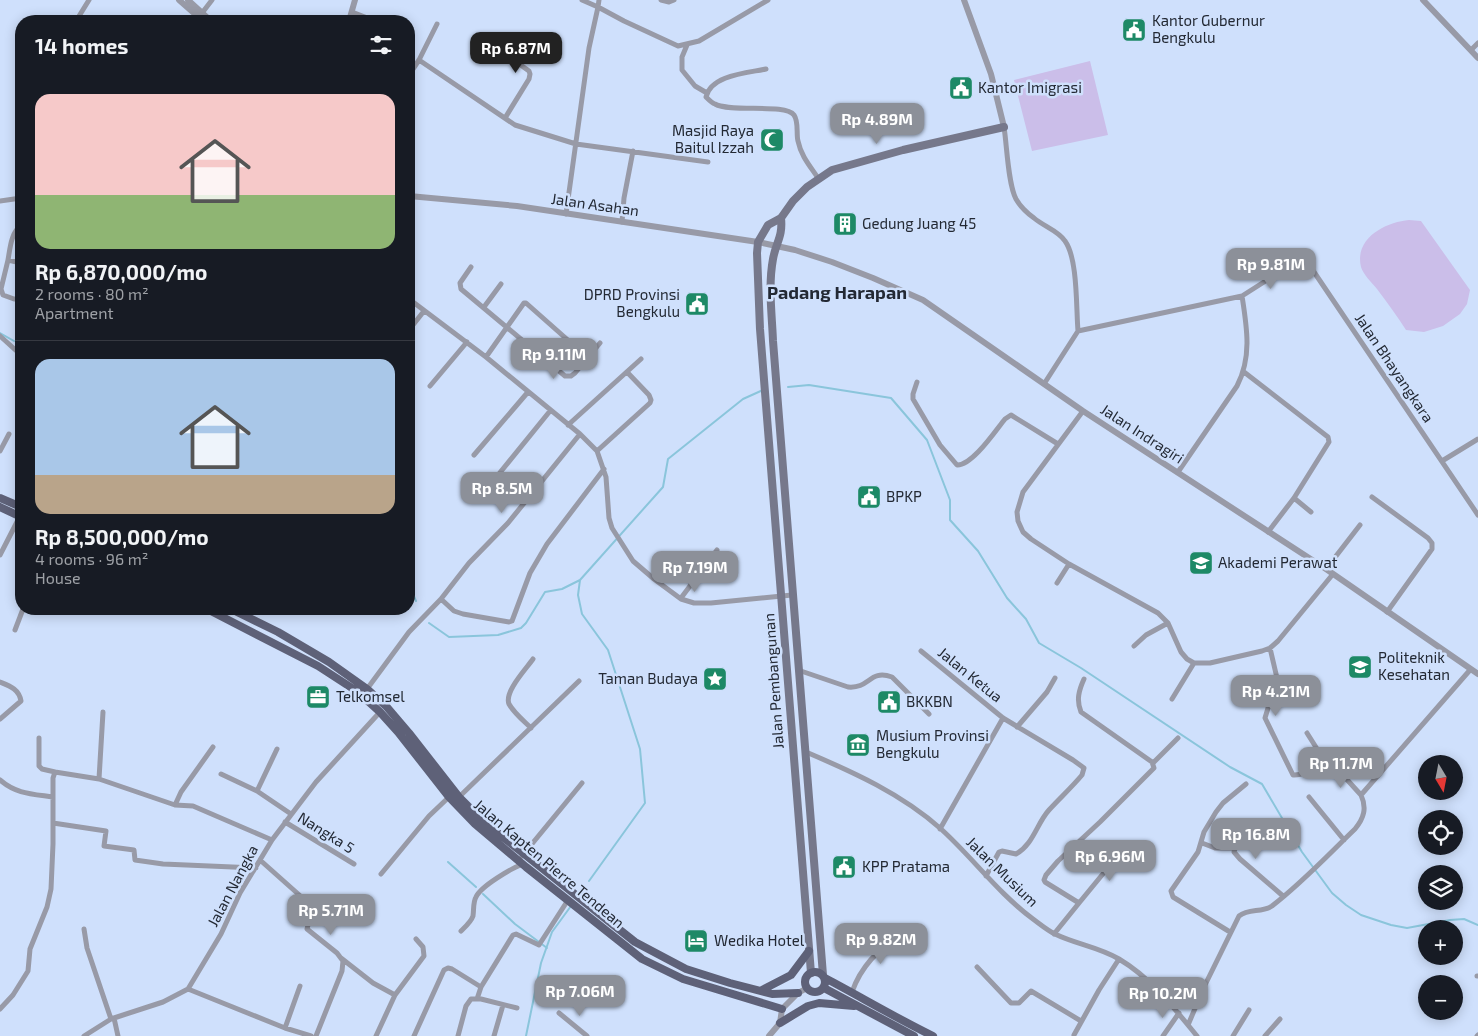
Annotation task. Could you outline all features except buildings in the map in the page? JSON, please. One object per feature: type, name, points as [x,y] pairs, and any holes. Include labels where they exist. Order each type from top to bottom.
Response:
[{"type":"main road","points":[[758,242],[768,226],[781,218],[793,201],[818,178],[832,170],[864,160],[1004,127]]},
{"type":"main road","name":"Jalan Pembangunan","points":[[781,218],[782,230],[773,259],[771,278],[772,307],[792,595],[824,976]]},
{"type":"main road","name":"Jalan Pembangunan","points":[[758,242],[760,329],[810,973]]},
{"type":"main road","points":[[770,439],[780,438]]},
{"type":"main road","points":[[0,498],[15,504]]},
{"type":"main road","points":[[0,507],[15,514]]},
{"type":"main road","name":"Jalan Kapten Pierre Tendean","points":[[218,615],[318,666],[358,692],[398,732],[449,797],[475,824],[635,942],[686,969],[730,983],[772,994],[798,993]]},
{"type":"main road","name":"Jalan Kapten Pierre Tendean","points":[[243,615],[295,642],[344,672],[386,706],[459,798],[522,860],[568,900],[642,959],[684,979],[782,1009]]},
{"type":"main road","points":[[793,749],[806,752]]},
{"type":"main road","points":[[762,990],[791,975],[809,951]]},
{"type":"main road","points":[[824,976],[824,988],[820,992],[814,993],[807,988],[806,979],[810,973],[817,972],[824,976],[852,992],[883,1011],[933,1036]]},
{"type":"main road","points":[[824,988],[914,1036]]},
{"type":"main road","points":[[780,1023],[808,1006],[819,1003],[856,1006]]},
{"type":"street","points":[[80,15],[89,0]]},
{"type":"street","points":[[179,0],[196,15]]},
{"type":"street","points":[[188,0],[202,14],[212,0]]},
{"type":"street","points":[[351,15],[356,0]]},
{"type":"street","points":[[582,0],[624,22],[678,46],[699,41],[720,30],[759,2],[768,0]]},
{"type":"street","points":[[566,214],[589,48],[599,0]]},
{"type":"street","points":[[661,0],[669,2],[674,0]]},
{"type":"street","points":[[964,0],[991,74],[1004,127],[1011,185],[1016,199],[1024,210],[1062,238],[1069,249],[1074,272],[1078,331],[1044,384]]},
{"type":"street","points":[[1423,0],[1478,58]]},
{"type":"street","points":[[352,12],[360,15]]},
{"type":"street","points":[[415,66],[436,24]]},
{"type":"street","points":[[483,38],[529,71],[530,74],[529,79],[505,118]]},
{"type":"street","points":[[1471,50],[1478,43]]},
{"type":"street","points":[[687,45],[682,57],[682,70],[695,86],[707,93]]},
{"type":"street","points":[[419,60],[515,125],[576,144],[708,162]]},
{"type":"street","points":[[766,69],[720,79],[707,93],[706,97],[716,105],[727,107],[789,111],[795,117],[800,151],[818,178]]},
{"type":"street","points":[[622,222],[624,198],[633,151]]},
{"type":"street","name":"Jalan Asahan","points":[[415,197],[498,204],[777,246]]},
{"type":"street","points":[[0,201],[15,199]]},
{"type":"street","points":[[15,234],[1,289],[1,293],[15,299]]},
{"type":"street","name":"Jalan Indragiri","points":[[777,246],[832,262],[923,300],[1082,411],[1334,574],[1478,674]]},
{"type":"street","points":[[8,260],[15,262]]},
{"type":"street","name":"Jalan Bhayangkara","points":[[1078,331],[1242,296],[1255,290],[1276,274],[1294,265],[1302,264],[1312,269],[1478,515]]},
{"type":"street","points":[[472,267],[461,280],[460,286],[565,376],[571,376],[600,343]]},
{"type":"street","points":[[484,307],[501,284]]},
{"type":"street","points":[[1178,472],[1237,386],[1244,372],[1248,349],[1242,296]]},
{"type":"street","points":[[486,357],[524,303],[528,303],[587,357]]},
{"type":"street","points":[[415,304],[486,357],[580,434],[597,452],[604,469],[609,518],[612,528],[639,567],[681,598],[694,603],[792,595]]},
{"type":"street","points":[[415,322],[424,311]]},
{"type":"street","points":[[0,336],[15,350]]},
{"type":"street","points":[[430,386],[466,342]]},
{"type":"street","points":[[568,425],[641,359]]},
{"type":"street","points":[[597,452],[650,404],[649,395],[627,372]]},
{"type":"street","points":[[1244,372],[1328,437],[1329,442],[1294,498],[1268,532]]},
{"type":"street","points":[[916,382],[913,394],[915,402],[940,445],[957,465],[963,464],[976,453],[1011,415],[1058,444]]},
{"type":"street","points":[[474,455],[528,392]]},
{"type":"street","points":[[498,475],[550,411]]},
{"type":"street","points":[[1082,411],[1023,492],[1019,503],[1018,521],[1023,532],[1031,539],[1069,564],[1158,612],[1168,623],[1186,659],[1194,663],[1210,663],[1270,648],[1334,574]]},
{"type":"street","points":[[0,451],[9,434]]},
{"type":"street","points":[[367,690],[409,632],[441,599],[469,563],[508,523],[580,434]]},
{"type":"street","points":[[1442,461],[1478,439]]},
{"type":"street","points":[[441,599],[454,611],[463,614],[512,621],[530,573],[547,544],[604,469]]},
{"type":"street","points":[[1372,497],[1428,538],[1432,543],[1432,549],[1387,612]]},
{"type":"street","points":[[1294,498],[1311,512]]},
{"type":"street","points":[[1326,569],[1360,525]]},
{"type":"street","points":[[0,555],[15,528]]},
{"type":"street","points":[[681,598],[717,550]]},
{"type":"street","points":[[1057,583],[1069,564]]},
{"type":"street","points":[[15,630],[21,615]]},
{"type":"street","points":[[1134,646],[1146,635],[1168,623]]},
{"type":"street","points":[[1270,648],[1280,691],[1268,708],[1265,718],[1293,775],[1297,776],[1324,760],[1307,733]]},
{"type":"street","name":"Jalan Ketua","points":[[921,651],[1003,718],[1084,768],[1078,780],[1049,810],[1021,851],[1016,854],[999,852],[986,876]]},
{"type":"street","points":[[531,728],[510,706],[508,695],[534,660]]},
{"type":"street","points":[[1172,699],[1194,663]]},
{"type":"street","points":[[798,670],[853,688],[859,687],[875,676],[884,674],[892,677],[929,714]]},
{"type":"street","points":[[1361,795],[1470,670]]},
{"type":"street","points":[[1017,727],[1047,692],[1055,678]]},
{"type":"street","points":[[1079,903],[1045,882],[1046,875],[1058,860],[1154,768],[1153,763],[1082,712],[1078,701],[1084,679]]},
{"type":"street","points":[[459,798],[580,681]]},
{"type":"street","points":[[0,682],[17,691],[21,701],[0,719]]},
{"type":"street","points":[[99,779],[103,712]]},
{"type":"street","name":"Jalan Nangka","points":[[188,989],[222,934],[240,893],[272,840],[316,782],[380,712]]},
{"type":"street","points":[[940,829],[1003,718]]},
{"type":"street","points":[[39,738],[39,766],[42,769],[99,779],[175,805],[193,806],[272,840]]},
{"type":"street","points":[[1153,763],[1178,738]]},
{"type":"street","points":[[175,805],[213,747]]},
{"type":"street","points":[[256,791],[277,749]]},
{"type":"street","name":"Jalan Musium","points":[[806,752],[851,772],[890,793],[940,829],[1008,899],[1054,934],[1119,959],[1152,985],[1179,1013],[1197,1036]]},
{"type":"street","points":[[1188,1025],[1239,916],[1244,912],[1266,909],[1283,896],[1309,874],[1361,822],[1365,812],[1361,795],[1331,762]]},
{"type":"street","points":[[0,1009],[13,995],[28,971],[30,949],[47,907],[51,890],[54,823],[53,778],[55,772]]},
{"type":"street","points":[[221,774],[256,791],[291,814]]},
{"type":"street","points":[[0,780],[12,789],[53,797]]},
{"type":"street","points":[[461,931],[473,915],[477,894],[522,860],[582,783]]},
{"type":"street","points":[[1230,932],[1171,894],[1171,891],[1193,860],[1202,843],[1204,832],[1216,812],[1223,803],[1246,784]]},
{"type":"street","points":[[381,874],[429,816],[449,797]]},
{"type":"street","points":[[1309,798],[1344,840]]},
{"type":"street","name":"Nangka 5","points":[[285,822],[354,864]]},
{"type":"street","points":[[54,823],[106,831],[104,846],[134,850],[135,860],[172,864],[256,868]]},
{"type":"street","points":[[1266,828],[1246,835],[1234,852],[1283,896]]},
{"type":"street","points":[[1202,843],[1215,848],[1235,848]]},
{"type":"street","points":[[1054,934],[1126,847]]},
{"type":"street","points":[[260,860],[315,909],[316,914],[309,921],[307,929],[341,958],[395,995]]},
{"type":"street","points":[[477,999],[481,988],[513,935],[516,934],[539,945],[568,900]]},
{"type":"street","points":[[84,930],[86,948],[118,1036]]},
{"type":"street","points":[[852,992],[860,972],[882,947],[904,933]]},
{"type":"street","points":[[376,1036],[395,995],[424,956],[423,947],[416,939]]},
{"type":"street","points":[[316,1036],[342,971],[341,958]]},
{"type":"street","points":[[1074,1035],[1119,959]]},
{"type":"street","points":[[977,966],[1011,1003],[1019,1003],[1031,991],[1081,1021]]},
{"type":"street","points":[[414,1036],[444,970],[449,968],[481,988]]},
{"type":"street","points":[[284,1028],[300,986]]},
{"type":"street","points":[[769,1036],[780,1023],[782,1009],[798,993],[807,988]]},
{"type":"street","points":[[84,1036],[112,1018],[163,1002],[188,989],[284,1028],[311,1036]]},
{"type":"street","points":[[458,1036],[466,1006],[471,999],[517,1008]]},
{"type":"street","points":[[494,1036],[503,1005]]},
{"type":"street","points":[[1233,1036],[1250,1010]]},
{"type":"street","points":[[559,1013],[587,1036]]},
{"type":"street","points":[[1163,1036],[1179,1013]]},
{"type":"street","points":[[1265,1036],[1280,1019]]},
{"type":"shaded area","points":[[1090,61],[1108,135],[1032,151],[1014,80]]},
{"type":"shaded area","points":[[1409,220],[1421,221],[1470,290],[1467,304],[1460,314],[1443,326],[1424,332],[1406,330],[1361,267],[1360,257],[1362,248],[1374,233],[1391,224]]},
{"type":"waterway","points":[[0,333],[14,341]]},
{"type":"waterway","points":[[788,387],[809,385],[891,398],[927,440],[950,500],[950,520],[978,551],[1007,598],[1026,619],[1039,643],[1081,668],[1230,767],[1262,784],[1302,852],[1332,893],[1346,905],[1361,915],[1407,928],[1464,919],[1478,925]]},
{"type":"waterway","points":[[589,881],[645,803],[640,749],[608,650],[582,614],[578,595],[580,580],[663,487],[668,459],[743,399],[763,390]]},
{"type":"waterway","points":[[429,623],[449,637],[498,635],[521,628],[545,592],[562,589],[580,580]]},
{"type":"waterway","points":[[448,862],[476,887]]},
{"type":"waterway","points":[[483,894],[515,924],[547,948]]},
{"type":"waterway","points":[[526,1036],[541,963],[552,932],[571,906]]},
{"type":"place","name":"Kantor Gubernur Bengkulu","points":[[1134,30]]},
{"type":"place","name":"Kantor Imigrasi","points":[[961,88]]},
{"type":"place","name":"Masjid Raya Baitul Izzah","points":[[772,140]]},
{"type":"place","name":"Gedung Juang 45","points":[[845,224]]},
{"type":"place","name":"DPRD Provinsi Bengkulu","points":[[697,304]]},
{"type":"place","name":"BPKP","points":[[869,497]]},
{"type":"place","name":"Akademi Perawat","points":[[1201,563]]},
{"type":"place","name":"Politeknik Kesehatan","points":[[1360,667]]},
{"type":"place","name":"Taman Budaya","points":[[715,679]]},
{"type":"place","name":"Telkomsel","points":[[318,697]]},
{"type":"place","name":"BKKBN","points":[[889,702]]},
{"type":"place","name":"Musium Provinsi Bengkulu","points":[[858,745]]},
{"type":"place","name":"KPP Pratama","points":[[844,867]]},
{"type":"place","name":"Wedika Hotel","points":[[696,941]]},
{"type":"district","name":"Padang Harapan","points":[[837,293]]}]
